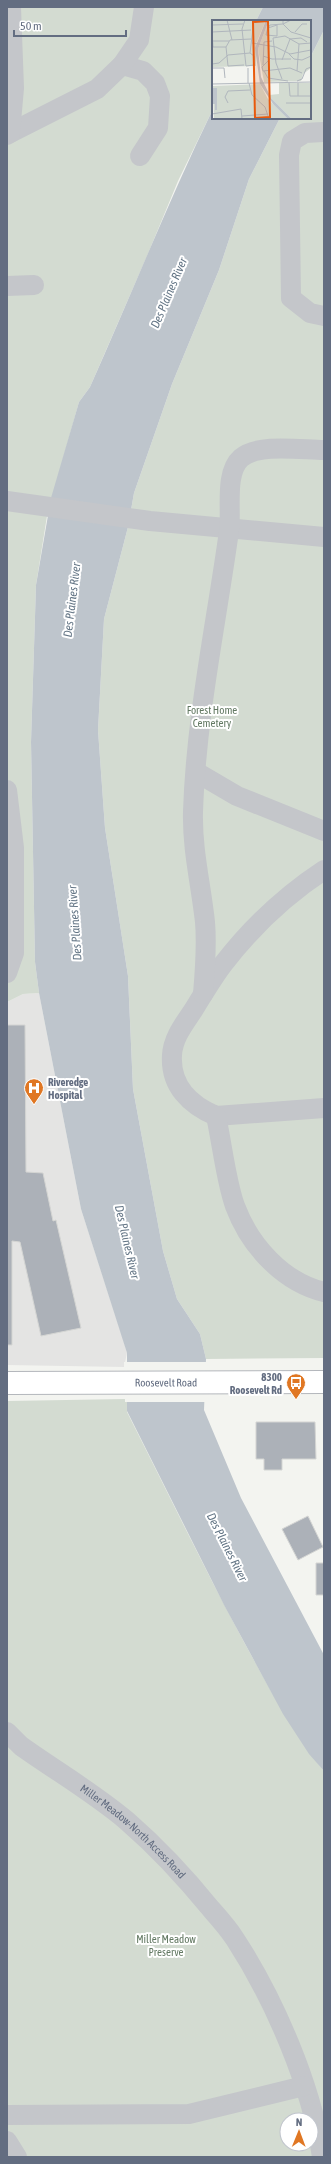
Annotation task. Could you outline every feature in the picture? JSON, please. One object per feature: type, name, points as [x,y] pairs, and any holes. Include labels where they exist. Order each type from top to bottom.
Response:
[{"type":"main road","name":"Roosevelt Road","points":[[7,1383],[324,1382]]},
{"type":"lane","points":[[9,134],[14,88],[11,7]]},
{"type":"lane","points":[[9,134],[97,89],[122,65],[139,40],[144,7]]},
{"type":"lane","points":[[122,65],[143,71],[155,83],[160,96],[158,128],[140,156]]},
{"type":"lane","points":[[324,133],[305,133],[292,141],[289,155],[291,298],[310,313],[324,316]]},
{"type":"lane","points":[[7,286],[34,285]]},
{"type":"lane","points":[[203,994],[205,924],[193,838],[196,772],[201,706],[230,529],[230,483],[239,459],[247,454],[268,449],[324,450]]},
{"type":"lane","points":[[16,502],[150,521],[324,537]]},
{"type":"lane","points":[[196,772],[237,796],[324,831]]},
{"type":"lane","points":[[7,790],[14,848],[14,953],[7,974]]},
{"type":"lane","points":[[324,870],[295,890],[271,911],[224,963],[174,1042],[172,1055],[173,1069],[178,1086],[188,1100],[201,1110],[216,1116],[324,1108]]},
{"type":"lane","points":[[216,1116],[235,1205],[242,1222],[273,1264],[291,1280],[305,1287],[324,1292]]},
{"type":"lane","name":"Miller Meadow-North Access Road","points":[[7,1732],[21,1746],[126,1821],[155,1846],[180,1872],[235,1939],[261,1984],[287,2037],[304,2086],[322,2157]]},
{"type":"lane","points":[[7,2115],[189,2114],[304,2086]]},
{"type":"lane","points":[[7,2141],[17,2157]]},
{"type":"shaded area","name":"Riveredge Hospital","points":[[39,993],[81,1209],[127,1353],[124,1367],[7,1365],[7,1002],[23,994]]},
{"type":"green space","points":[[7,7],[263,7],[256,20],[212,20],[212,111],[178,181],[90,387],[79,402],[47,516],[36,585],[31,742],[35,962],[39,993],[23,994],[7,1002]]},
{"type":"green space","name":"Forest Home Cemetery","points":[[324,30],[324,1358],[206,1359],[200,1334],[177,1299],[163,1251],[133,1089],[128,976],[105,828],[98,730],[104,619],[128,527],[134,493],[172,384],[219,270],[249,179],[279,119],[311,119],[311,56]]},
{"type":"green space","name":"Miller Meadow Preserve","points":[[125,1399],[125,1402],[127,1402],[127,1412],[244,1642],[291,1725],[324,1771],[324,2157],[7,2157],[7,1401]]},
{"type":"water","points":[[263,7],[324,7],[324,30],[311,56],[311,20],[256,20]]},
{"type":"water","name":"Des Plaines River","points":[[212,111],[212,119],[279,119],[249,179],[219,270],[172,384],[134,493],[128,527],[104,619],[98,730],[105,828],[128,976],[133,1089],[163,1251],[177,1299],[200,1334],[206,1359],[204,1410],[241,1498],[324,1655],[324,1771],[309,1754],[283,1714],[224,1605],[127,1411],[127,1353],[81,1209],[39,993],[35,962],[31,742],[36,585],[51,498],[79,402],[90,387]]},
{"type":"pier","points":[[124,1362],[208,1362],[206,1402],[125,1402]]},
{"type":"building","points":[[7,1025],[25,1025],[26,1172],[43,1173],[53,1221],[56,1220],[81,1328],[41,1336],[20,1242],[12,1241],[12,1345],[7,1345]]},
{"type":"building","points":[[256,1422],[315,1422],[316,1459],[282,1459],[282,1470],[264,1470],[264,1459],[256,1459]]},
{"type":"building","points":[[308,1516],[323,1547],[298,1560],[282,1529]]},
{"type":"building","points":[[316,1563],[324,1563],[324,1595],[316,1595]]},
{"type":"place","name":"Riveredge Hospital","points":[[34,1105]]},
{"type":"place","name":"8300 Roosevelt Rd","points":[[296,1400]]}]
